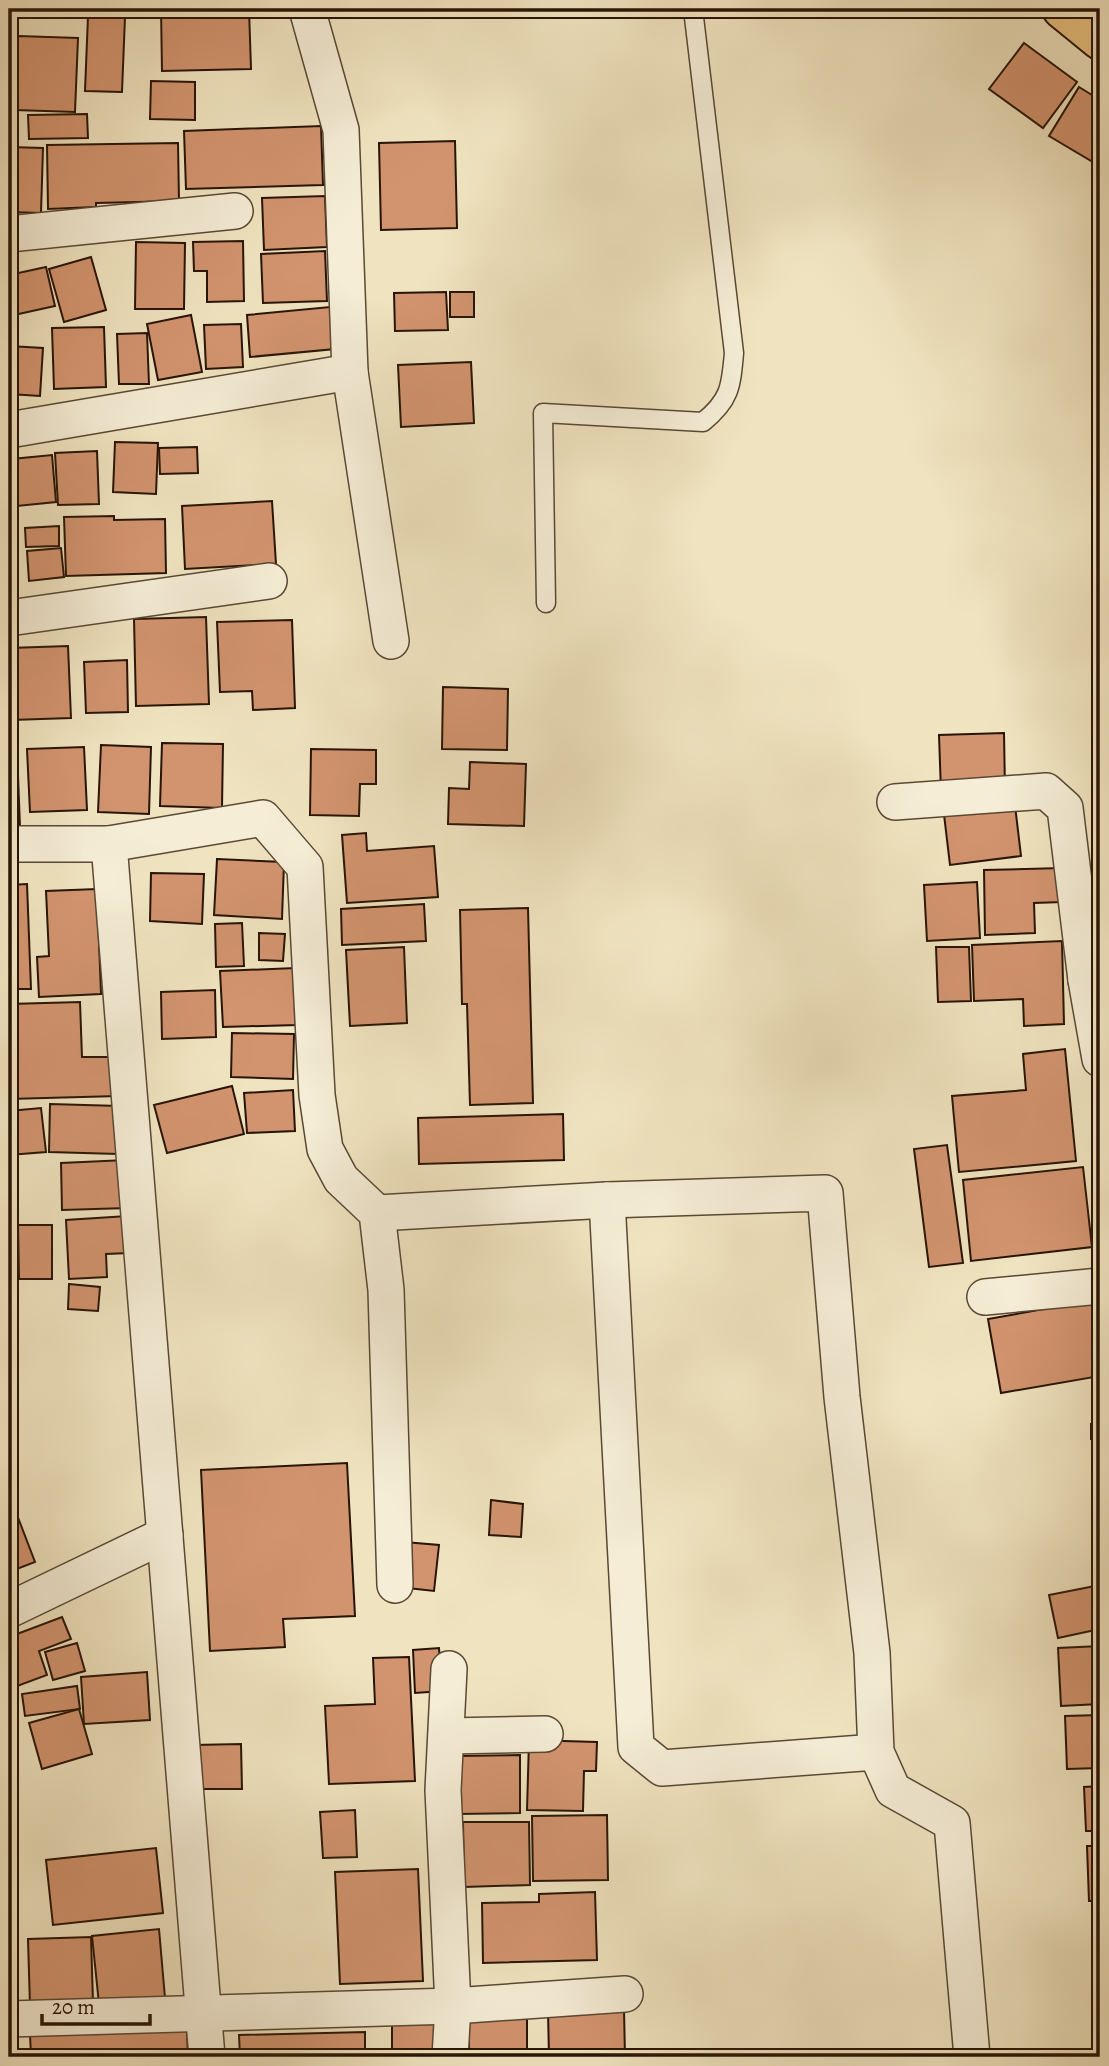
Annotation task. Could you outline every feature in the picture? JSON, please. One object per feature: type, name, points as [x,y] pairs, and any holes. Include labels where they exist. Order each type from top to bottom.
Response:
[{"type":"main road","points":[[1062,9],[1100,40]]},
{"type":"street","points":[[307,9],[341,130],[350,372],[391,641]]},
{"type":"street","points":[[9,234],[235,211]]},
{"type":"street","points":[[9,430],[350,372]]},
{"type":"street","points":[[9,618],[269,581]]},
{"type":"street","points":[[895,802],[1046,791],[1065,808],[1093,980],[1100,1059]]},
{"type":"street","points":[[9,844],[109,844],[263,818],[305,867],[317,1095],[324,1149],[341,1180],[377,1213],[386,1290],[395,1585]]},
{"type":"street","points":[[109,844],[207,2057]]},
{"type":"street","points":[[377,1213],[607,1200],[825,1193],[842,1397],[872,1653],[876,1752],[893,1790],[952,1823],[972,2057]]},
{"type":"street","points":[[607,1200],[636,1747],[662,1768],[876,1752]]},
{"type":"street","points":[[985,1297],[1100,1286]]},
{"type":"street","points":[[9,1610],[165,1535]]},
{"type":"street","points":[[449,1669],[448,1736],[443,1790],[453,2007],[450,2057]]},
{"type":"street","points":[[448,1736],[545,1734]]},
{"type":"street","points":[[9,2019],[453,2007],[625,1994]]},
{"type":"lane","points":[[546,603],[543,413],[703,422],[722,406],[731,384],[734,353],[693,9]]},
{"type":"building","points":[[161,9],[249,9],[251,69],[162,71]]},
{"type":"building","points":[[88,16],[125,17],[122,92],[85,91]]},
{"type":"building","points":[[18,36],[78,38],[75,112],[15,110]]},
{"type":"building","points":[[9,38],[13,123],[9,123]]},
{"type":"building","points":[[1024,43],[1077,82],[1043,128],[989,89]]},
{"type":"building","points":[[151,81],[195,82],[195,120],[150,119]]},
{"type":"building","points":[[1079,87],[1100,100],[1098,165],[1049,136]]},
{"type":"building","points":[[87,114],[88,138],[29,139],[28,115]]},
{"type":"building","points":[[321,126],[323,185],[186,189],[184,131]]},
{"type":"building","points":[[455,141],[457,228],[381,230],[379,143]]},
{"type":"building","points":[[178,143],[179,201],[96,203],[96,207],[48,209],[47,145]]},
{"type":"building","points":[[9,147],[43,148],[41,213],[9,212]]},
{"type":"building","points":[[325,196],[327,247],[264,250],[262,198]]},
{"type":"building","points":[[243,241],[244,301],[207,302],[207,271],[194,271],[193,242]]},
{"type":"building","points":[[136,242],[185,243],[184,309],[135,309]]},
{"type":"building","points":[[325,251],[327,301],[263,303],[261,254]]},
{"type":"building","points":[[91,257],[106,310],[64,322],[49,269]]},
{"type":"building","points":[[46,267],[55,306],[14,315],[9,275]]},
{"type":"building","points":[[446,292],[448,330],[395,331],[394,293]]},
{"type":"building","points":[[450,292],[474,292],[474,317],[450,317]]},
{"type":"building","points":[[330,307],[335,349],[250,357],[247,315]]},
{"type":"building","points":[[191,315],[202,372],[158,380],[147,324]]},
{"type":"building","points":[[241,324],[243,367],[206,369],[204,325]]},
{"type":"building","points":[[104,327],[106,387],[54,389],[52,328]]},
{"type":"building","points":[[147,333],[149,384],[119,384],[117,334]]},
{"type":"building","points":[[9,346],[43,348],[40,396],[9,394]]},
{"type":"building","points":[[471,362],[474,423],[401,427],[398,365]]},
{"type":"building","points":[[115,442],[158,443],[156,494],[113,492]]},
{"type":"building","points":[[197,447],[198,473],[160,474],[159,448]]},
{"type":"building","points":[[97,451],[99,504],[58,505],[55,453]]},
{"type":"building","points":[[52,455],[56,502],[17,506],[12,459]]},
{"type":"building","points":[[272,501],[276,564],[185,569],[182,506]]},
{"type":"building","points":[[114,516],[114,520],[165,519],[166,573],[66,576],[64,517]]},
{"type":"building","points":[[59,526],[59,546],[26,547],[25,528]]},
{"type":"building","points":[[61,548],[64,577],[29,581],[27,551]]},
{"type":"building","points":[[206,617],[209,704],[136,706],[134,619]]},
{"type":"building","points":[[292,620],[295,708],[253,710],[252,691],[220,692],[217,622]]},
{"type":"building","points":[[68,646],[71,718],[12,720],[9,648]]},
{"type":"building","points":[[127,660],[128,712],[86,713],[84,662]]},
{"type":"building","points":[[443,687],[508,689],[507,750],[442,749]]},
{"type":"building","points":[[1004,733],[1005,791],[941,792],[939,735]]},
{"type":"building","points":[[162,743],[223,744],[222,808],[160,806]]},
{"type":"building","points":[[101,745],[151,747],[149,814],[98,812]]},
{"type":"building","points":[[84,747],[87,810],[30,812],[27,749]]},
{"type":"building","points":[[311,749],[376,750],[376,784],[360,784],[359,816],[310,815]]},
{"type":"building","points":[[17,750],[20,827],[9,828],[9,751]]},
{"type":"building","points":[[470,762],[526,764],[524,826],[448,824],[449,788],[469,789]]},
{"type":"building","points":[[1014,797],[1021,856],[950,865],[943,806]]},
{"type":"building","points":[[366,833],[367,851],[434,846],[438,897],[347,903],[342,835]]},
{"type":"building","points":[[217,859],[284,862],[282,919],[214,915]]},
{"type":"building","points":[[1062,868],[1062,902],[1034,903],[1035,933],[985,935],[984,870]]},
{"type":"building","points":[[151,873],[204,874],[202,924],[150,921]]},
{"type":"building","points":[[977,882],[980,938],[927,941],[924,885]]},
{"type":"building","points":[[27,884],[31,989],[9,989],[9,885]]},
{"type":"building","points":[[97,889],[101,994],[39,997],[37,957],[49,956],[46,891]]},
{"type":"building","points":[[424,904],[426,941],[342,945],[341,909]]},
{"type":"building","points":[[528,908],[533,1103],[470,1105],[467,1004],[462,1004],[460,910]]},
{"type":"building","points":[[242,923],[244,966],[216,967],[215,924]]},
{"type":"building","points":[[259,933],[285,934],[283,961],[259,960]]},
{"type":"building","points":[[1062,941],[1064,1024],[1024,1026],[1023,999],[974,1001],[972,945]]},
{"type":"building","points":[[404,947],[407,1023],[350,1026],[346,950]]},
{"type":"building","points":[[936,947],[969,947],[971,1001],[938,1002]]},
{"type":"building","points":[[295,968],[297,1025],[223,1027],[220,971]]},
{"type":"building","points":[[215,990],[216,1037],[162,1039],[161,992]]},
{"type":"building","points":[[80,1002],[82,1057],[117,1057],[118,1096],[9,1099],[9,1004]]},
{"type":"building","points":[[232,1033],[294,1034],[293,1079],[231,1077]]},
{"type":"building","points":[[1065,1049],[1076,1161],[959,1172],[952,1096],[1026,1090],[1023,1054]]},
{"type":"building","points":[[232,1086],[244,1134],[167,1153],[154,1105]]},
{"type":"building","points":[[293,1090],[295,1131],[247,1133],[244,1093]]},
{"type":"building","points":[[50,1104],[119,1106],[118,1154],[49,1152]]},
{"type":"building","points":[[41,1108],[46,1152],[9,1155],[9,1111]]},
{"type":"building","points":[[563,1114],[564,1160],[419,1164],[418,1118]]},
{"type":"building","points":[[947,1145],[963,1263],[929,1267],[914,1149]]},
{"type":"building","points":[[126,1160],[128,1208],[62,1210],[61,1163]]},
{"type":"building","points":[[1083,1167],[1092,1247],[971,1261],[963,1180]]},
{"type":"building","points":[[127,1216],[129,1253],[106,1254],[107,1277],[69,1279],[66,1220]]},
{"type":"building","points":[[18,1225],[52,1225],[52,1279],[19,1279]]},
{"type":"building","points":[[69,1284],[100,1287],[98,1311],[68,1309]]},
{"type":"building","points":[[1100,1299],[1100,1376],[1001,1393],[988,1319]]},
{"type":"building","points":[[1091,1424],[1100,1424],[1100,1439],[1091,1439]]},
{"type":"building","points":[[347,1463],[355,1616],[283,1619],[285,1647],[210,1651],[201,1470]]},
{"type":"building","points":[[9,1494],[35,1562],[9,1572]]},
{"type":"building","points":[[491,1500],[523,1504],[521,1537],[489,1535]]},
{"type":"building","points":[[404,1542],[439,1545],[434,1591],[399,1587]]},
{"type":"building","points":[[1100,1585],[1100,1629],[1058,1638],[1049,1595]]},
{"type":"building","points":[[62,1617],[71,1639],[39,1651],[47,1675],[9,1689],[9,1637]]},
{"type":"building","points":[[77,1643],[85,1671],[53,1680],[45,1652]]},
{"type":"building","points":[[1100,1646],[1100,1704],[1061,1706],[1058,1648]]},
{"type":"building","points":[[439,1648],[442,1691],[415,1693],[413,1650]]},
{"type":"building","points":[[409,1657],[415,1781],[329,1784],[325,1706],[375,1704],[373,1658]]},
{"type":"building","points":[[147,1672],[150,1720],[84,1724],[81,1677]]},
{"type":"building","points":[[77,1686],[80,1709],[25,1716],[22,1694]]},
{"type":"building","points":[[79,1709],[92,1754],[42,1769],[29,1723]]},
{"type":"building","points":[[1100,1715],[1100,1768],[1067,1769],[1065,1716]]},
{"type":"building","points":[[529,1740],[597,1742],[596,1771],[584,1771],[583,1811],[527,1810]]},
{"type":"building","points":[[241,1744],[242,1789],[194,1789],[194,1745]]},
{"type":"building","points":[[520,1755],[520,1813],[458,1814],[457,1756]]},
{"type":"building","points":[[1100,1786],[1100,1831],[1086,1831],[1084,1787]]},
{"type":"building","points":[[355,1810],[357,1857],[323,1858],[320,1812]]},
{"type":"building","points":[[607,1815],[608,1880],[533,1881],[532,1816]]},
{"type":"building","points":[[463,1822],[529,1822],[530,1885],[464,1887]]},
{"type":"building","points":[[1087,1846],[1100,1846],[1100,1901],[1089,1901]]},
{"type":"building","points":[[156,1848],[163,1913],[53,1925],[46,1860]]},
{"type":"building","points":[[418,1869],[423,1981],[340,1984],[335,1872]]},
{"type":"building","points":[[595,1892],[597,1960],[483,1963],[482,1903],[539,1902],[539,1894]]},
{"type":"building","points":[[159,1929],[165,1998],[99,2004],[92,1936]]},
{"type":"building","points":[[91,1937],[93,2003],[30,2006],[28,1939]]},
{"type":"building","points":[[624,2009],[625,2057],[549,2057],[548,2011]]},
{"type":"building","points":[[469,2019],[527,2019],[527,2057],[469,2057]]},
{"type":"building","points":[[392,2022],[444,2022],[444,2057],[392,2057]]},
{"type":"building","points":[[187,2028],[188,2057],[31,2057],[30,2034]]},
{"type":"building","points":[[365,2032],[365,2057],[240,2057],[239,2035]]}]
